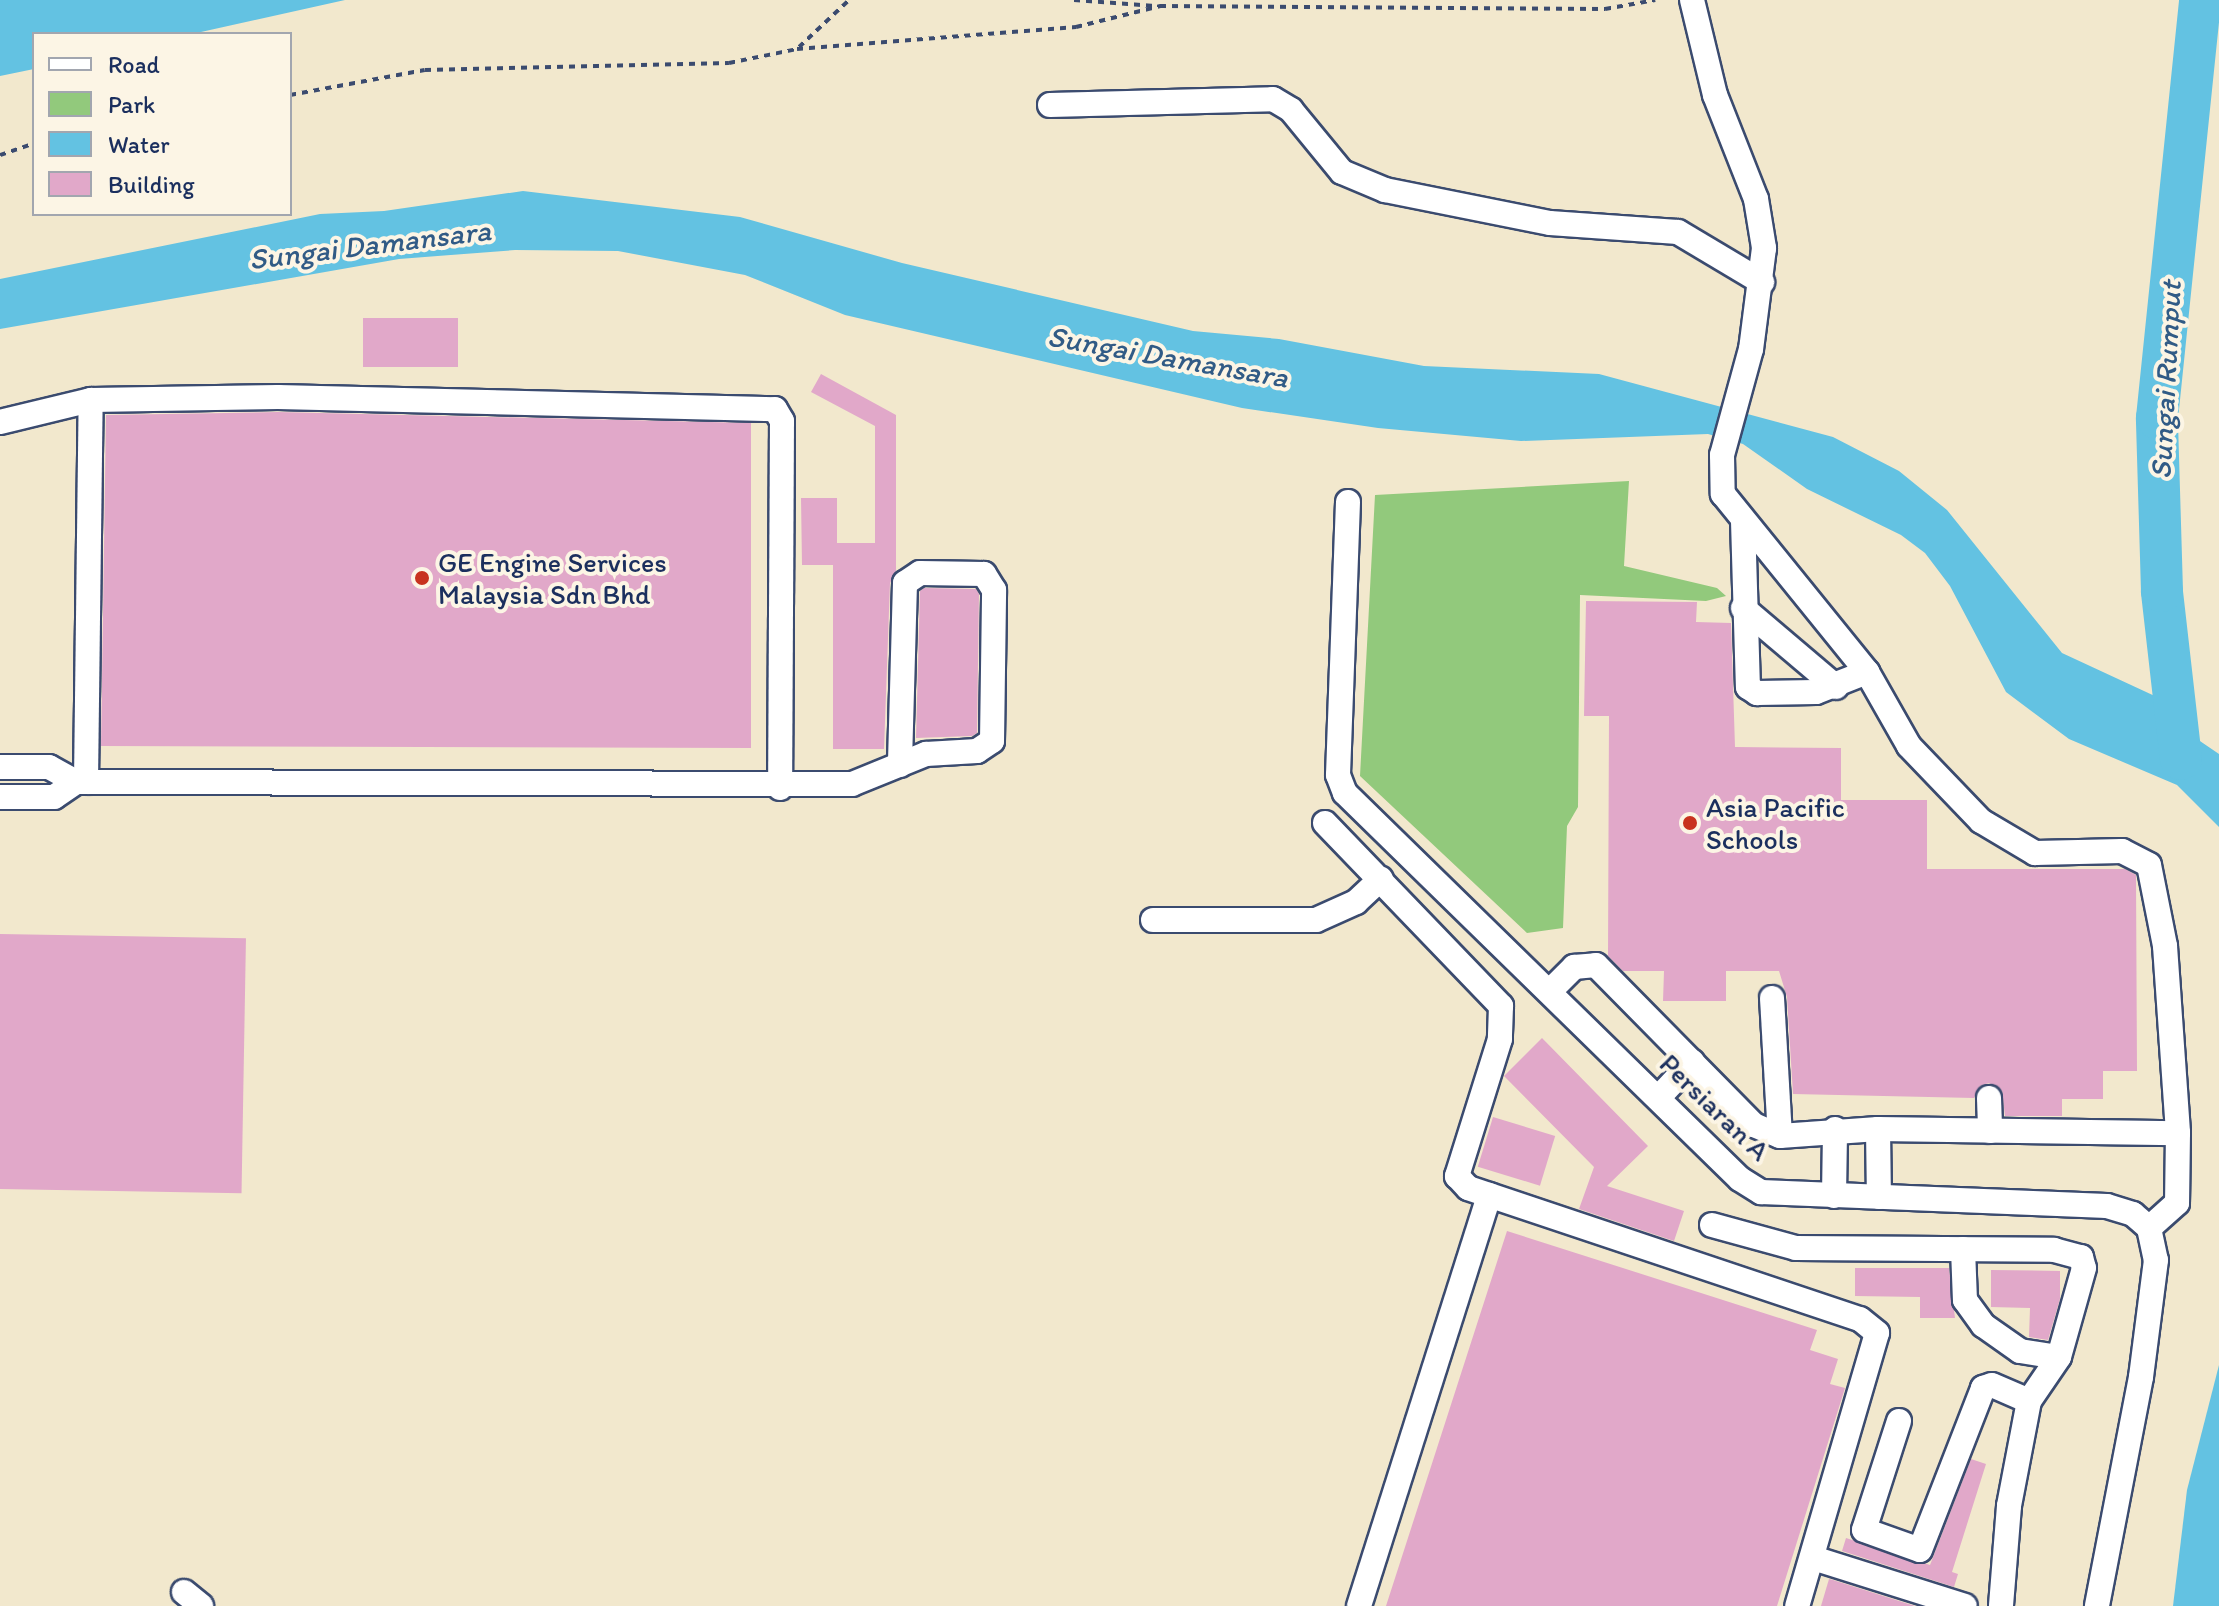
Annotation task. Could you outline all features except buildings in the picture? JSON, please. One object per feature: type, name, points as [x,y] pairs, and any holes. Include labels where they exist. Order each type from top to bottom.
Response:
[{"type":"lane","points":[[1692,0],[1715,95],[1756,199],[1764,248],[1762,282],[1744,380],[1722,455],[1719,483],[1743,521],[1867,672],[1909,746],[2005,840],[2035,853],[2122,851],[2149,865],[2165,946],[2178,1133],[2177,1203],[2149,1228],[2156,1260],[2141,1377],[2097,1606]]},
{"type":"lane","points":[[1050,105],[1238,96],[1273,99],[1291,110],[1342,172],[1385,190],[1550,223],[1678,232],[1762,282]]},
{"type":"lane","points":[[0,422],[91,400],[278,397],[775,409],[782,421],[780,788]]},
{"type":"lane","points":[[81,782],[91,400]]},
{"type":"lane","name":"Persiaran A","points":[[1348,502],[1338,775],[1345,793],[1660,1096],[1740,1179],[1761,1192],[2107,1206],[2133,1214],[2149,1228]]},
{"type":"lane","points":[[1743,521],[1743,608],[1748,687],[1757,693],[1836,687],[1867,672]]},
{"type":"lane","points":[[0,767],[49,767],[81,782],[780,788],[852,784],[900,765],[926,754],[983,750],[992,741],[994,590],[984,574],[920,573],[905,583],[900,765]]},
{"type":"lane","points":[[1743,608],[1836,687]]},
{"type":"lane","points":[[0,797],[54,797],[81,782]]},
{"type":"lane","points":[[1325,823],[1501,1006],[1500,1039],[1457,1176],[1468,1188],[1871,1325],[1877,1347],[1797,1606]]},
{"type":"lane","points":[[1153,920],[1316,920],[1356,902],[1381,879]]},
{"type":"lane","points":[[1551,990],[1574,967],[1596,965],[1754,1125],[1780,1136],[1835,1129],[2178,1133]]},
{"type":"lane","points":[[1772,998],[1780,1136]]},
{"type":"lane","points":[[1660,1096],[1692,1062]]},
{"type":"lane","points":[[1989,1098],[1990,1131]]},
{"type":"lane","points":[[1834,1196],[1835,1129]]},
{"type":"lane","points":[[1878,1129],[1879,1197]]},
{"type":"lane","points":[[1359,1606],[1489,1195]]},
{"type":"lane","points":[[1712,1225],[1796,1248],[2054,1250],[2081,1257],[2084,1268],[2059,1357],[2029,1401],[2009,1506],[2001,1606]]},
{"type":"lane","points":[[1963,1249],[1965,1300],[1983,1325],[2020,1351],[2059,1357]]},
{"type":"lane","points":[[1899,1421],[1864,1530],[1920,1550],[1983,1388],[1992,1385],[2029,1401]]},
{"type":"lane","points":[[1813,1558],[1965,1606]]},
{"type":"path","points":[[797,49],[849,0]]},
{"type":"path","points":[[1074,0],[1160,6],[1605,9],[1655,0]]},
{"type":"path","points":[[292,95],[425,70],[729,63],[797,49],[1076,27],[1160,6]]},
{"type":"path","points":[[0,155],[32,144]]},
{"type":"green space","points":[[1629,481],[1624,566],[1717,588],[1726,596],[1706,601],[1580,595],[1578,807],[1567,826],[1563,928],[1527,933],[1360,776],[1375,495]]},
{"type":"water","points":[[0,0],[345,0],[201,32],[32,32],[32,69],[0,76]]},
{"type":"water","name":"Sungai Damansara","points":[[523,191],[740,217],[902,263],[1193,331],[1279,339],[1424,366],[1599,374],[1833,437],[1899,471],[1947,510],[2062,653],[2172,704],[2194,737],[2219,754],[2219,827],[2177,785],[2069,739],[2006,692],[1950,586],[1925,553],[1901,535],[1807,489],[1743,444],[1708,434],[1521,441],[1378,428],[1242,408],[845,315],[745,275],[618,251],[515,250],[399,259],[0,329],[0,279],[320,214],[384,211]]},
{"type":"water","points":[[2219,1365],[2219,1606],[2173,1606],[2187,1490]]},
{"type":"waterway","name":"Sungai Rumput","points":[[2181,759],[2162,591],[2157,418],[2200,0]]},
{"type":"place","name":"GE Engine Services Malaysia Sdn Bhd","points":[[422,578]]},
{"type":"place","name":"Asia Pacific Schools","points":[[1690,823]]}]
